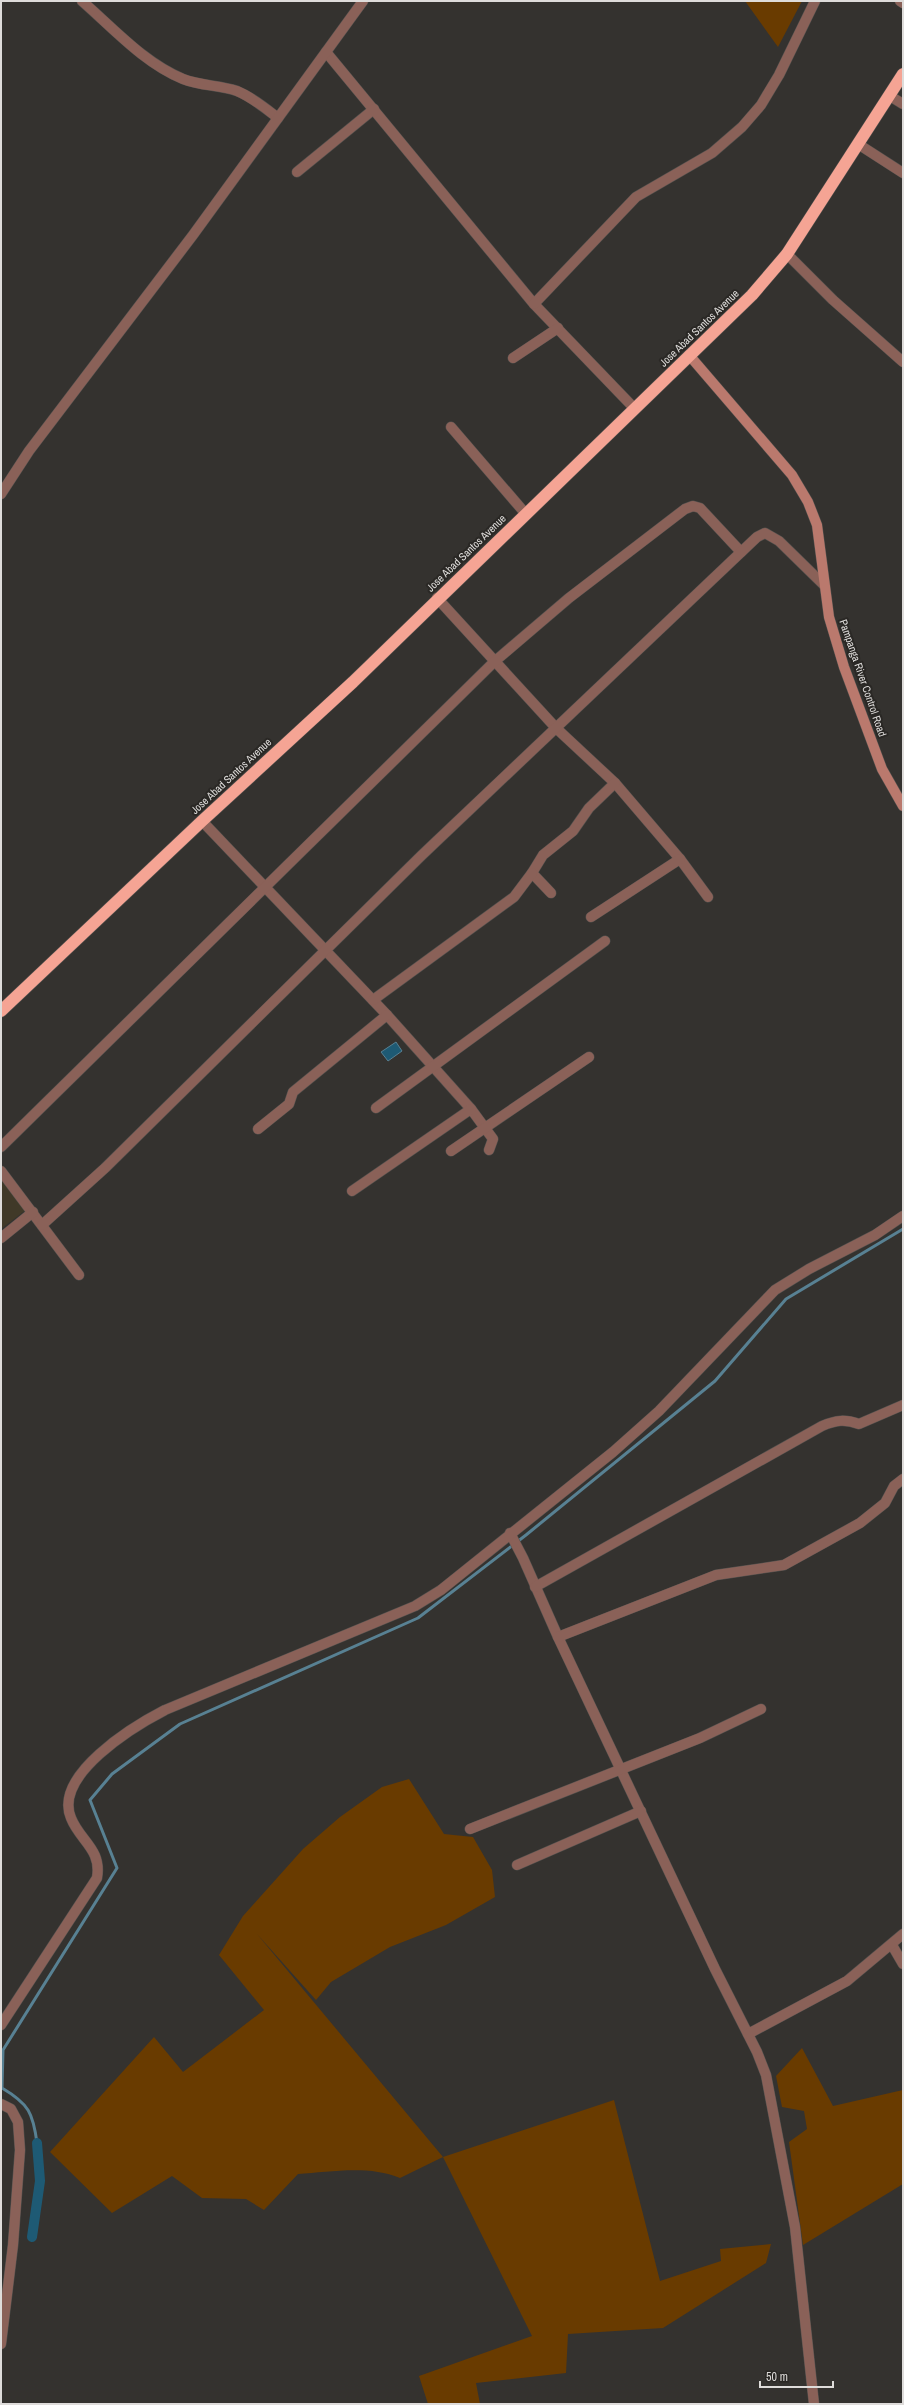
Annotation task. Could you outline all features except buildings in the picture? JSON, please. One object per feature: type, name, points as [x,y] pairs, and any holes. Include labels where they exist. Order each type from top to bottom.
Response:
[{"type":"highway","name":"Jose Abad Santos Avenue","points":[[1,1011],[202,821],[347,687],[525,513],[752,295],[787,254],[903,74]]},
{"type":"main road","name":"Pampanga River Control Road","points":[[689,355],[792,475],[808,502],[817,526],[829,616],[844,667],[882,769],[903,806]]},
{"type":"street","points":[[82,1],[146,56],[164,69],[183,78],[208,86],[237,92],[254,100],[278,118]]},
{"type":"street","points":[[1,494],[29,451],[278,118],[363,1]]},
{"type":"street","points":[[534,304],[636,197],[712,153],[742,127],[761,105],[779,75],[815,1]]},
{"type":"street","points":[[326,52],[534,304],[634,408]]},
{"type":"street","points":[[890,96],[903,104]]},
{"type":"street","points":[[297,172],[374,109]]},
{"type":"street","points":[[858,144],[903,173]]},
{"type":"street","points":[[787,254],[833,300],[903,362]]},
{"type":"street","points":[[513,358],[558,328]]},
{"type":"street","points":[[451,427],[525,513]]},
{"type":"street","points":[[1,1147],[266,888],[494,662],[569,598],[685,509],[694,506],[700,508],[741,552]]},
{"type":"street","points":[[42,1225],[105,1168],[324,950],[757,537],[765,533],[771,535],[824,585]]},
{"type":"street","points":[[438,598],[494,662],[556,728],[615,783],[680,859],[708,897]]},
{"type":"street","points":[[373,1000],[514,897],[543,855],[573,831],[589,808],[615,783]]},
{"type":"street","points":[[202,821],[373,1000],[471,1109],[493,1140],[489,1150]]},
{"type":"street","points":[[591,917],[680,859]]},
{"type":"street","points":[[532,873],[551,893]]},
{"type":"street","points":[[376,1108],[605,941]]},
{"type":"street","points":[[258,1129],[289,1104],[292,1092],[387,1015]]},
{"type":"street","points":[[451,1152],[589,1057]]},
{"type":"street","points":[[352,1191],[471,1109]]},
{"type":"street","points":[[1,1171],[79,1275]]},
{"type":"street","points":[[1,1238],[33,1212]]},
{"type":"street","points":[[1,2025],[97,1878],[98,1868],[96,1859],[88,1842],[71,1818],[69,1806],[73,1787],[105,1748],[143,1722],[165,1710],[415,1606],[441,1590],[613,1452],[659,1411],[775,1290],[809,1269],[875,1235],[903,1216]]},
{"type":"street","points":[[535,1587],[834,1420],[847,1420],[859,1424],[903,1405]]},
{"type":"street","points":[[558,1637],[716,1575],[784,1565],[860,1522],[885,1503],[894,1486],[903,1479]]},
{"type":"street","points":[[511,1535],[621,1770],[757,2052],[766,2076],[795,2228],[814,2404]]},
{"type":"street","points":[[470,1829],[700,1738],[761,1709]]},
{"type":"street","points":[[517,1865],[641,1811]]},
{"type":"street","points":[[748,2034],[847,1982],[903,1934]]},
{"type":"street","points":[[892,1945],[903,1964]]},
{"type":"street","points":[[1,2104],[11,2109],[18,2122],[20,2150],[13,2245],[1,2344]]},
{"type":"shaded area","points":[[745,1],[802,1],[778,47]]},
{"type":"shaded area","points":[[1,1175],[27,1209],[1,1229]]},
{"type":"shaded area","points":[[409,1779],[444,1834],[473,1837],[492,1870],[495,1897],[446,1925],[390,1947],[331,1982],[316,2000],[257,1934],[443,2157],[400,2178],[388,2174],[363,2170],[298,2174],[264,2210],[246,2199],[202,2198],[172,2176],[112,2213],[50,2152],[154,2037],[183,2072],[264,2010],[219,1955],[243,1916],[303,1849],[340,1817],[382,1787]]},
{"type":"shaded area","points":[[802,2048],[833,2106],[903,2090],[903,2184],[803,2245],[789,2142],[807,2129],[804,2111],[782,2107],[776,2076]]},
{"type":"shaded area","points":[[614,2100],[660,2281],[721,2261],[720,2249],[771,2244],[766,2263],[663,2328],[568,2334],[566,2373],[476,2383],[480,2404],[428,2404],[419,2376],[532,2336],[443,2157]]},
{"type":"water","points":[[396,1042],[402,1051],[388,1061],[381,1052]]},
{"type":"waterway","points":[[37,2143],[34,2124],[28,2110],[18,2099],[2,2088],[3,2050],[117,1868],[90,1800],[112,1774],[180,1724],[418,1618],[526,1535],[715,1381],[786,1299],[903,1229]]},
{"type":"waterway","points":[[32,2237],[40,2181],[37,2143]]}]
